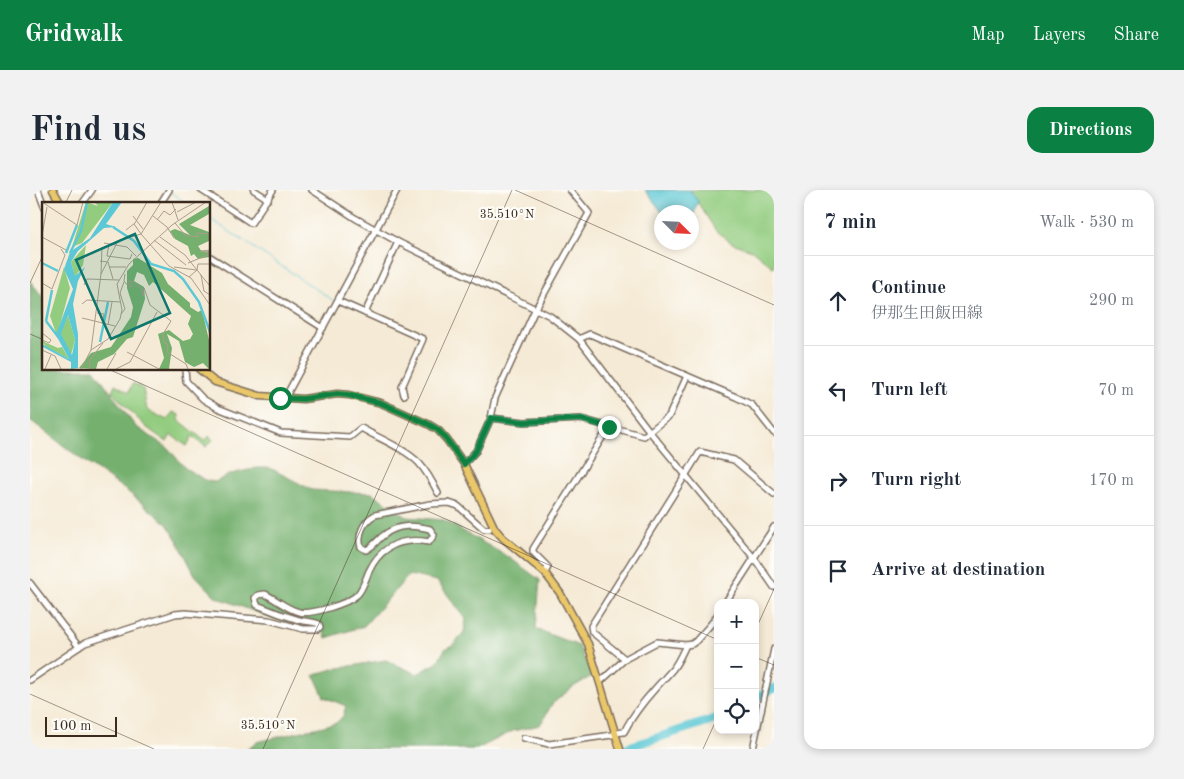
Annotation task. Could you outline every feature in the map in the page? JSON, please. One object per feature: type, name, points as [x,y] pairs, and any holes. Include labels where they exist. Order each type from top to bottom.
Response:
[{"type":"main road","points":[[53,190],[61,202]]},
{"type":"main road","points":[[200,370],[215,382],[260,396],[303,399],[337,394],[381,403],[438,430],[464,464],[495,529],[545,573],[560,593],[588,644],[620,749]]},
{"type":"street","points":[[38,190],[42,202]]},
{"type":"street","points":[[83,202],[92,190]]},
{"type":"street","points":[[201,190],[251,223],[273,190]]},
{"type":"street","points":[[254,190],[268,199]]},
{"type":"street","points":[[312,190],[398,242],[550,316],[579,339],[650,432],[754,558],[774,587]]},
{"type":"street","points":[[285,398],[397,190]]},
{"type":"street","points":[[464,464],[476,451],[491,418],[495,398],[536,309],[588,213],[570,190]]},
{"type":"street","points":[[161,202],[168,191]]},
{"type":"street","points":[[365,313],[398,242]]},
{"type":"street","points":[[210,257],[323,328]]},
{"type":"street","points":[[338,301],[423,339],[402,387],[404,395]]},
{"type":"street","points":[[579,339],[590,334],[752,405],[774,433]]},
{"type":"street","points":[[185,370],[186,380],[203,399],[218,408],[281,433],[350,437],[361,428],[401,450],[418,462],[438,493]]},
{"type":"street","points":[[491,418],[524,422],[581,419],[644,436],[669,416],[687,376]]},
{"type":"street","points":[[545,573],[548,567],[533,552],[533,549],[609,427]]},
{"type":"street","points":[[625,659],[592,632],[591,626],[700,452],[734,460],[774,494]]},
{"type":"street","points":[[30,680],[85,643],[165,616],[185,613],[269,620],[303,629],[318,629],[320,627],[316,622],[301,620],[257,606],[255,598],[258,595],[264,594],[299,612],[327,610],[356,596],[380,552],[412,540],[429,542],[434,535],[430,529],[400,527],[385,533],[366,550],[361,547],[360,543],[364,522],[368,518],[387,512],[443,502],[458,506],[484,530],[489,529]]},
{"type":"street","points":[[728,599],[774,527]]},
{"type":"street","points":[[30,583],[78,647]]},
{"type":"street","points":[[600,682],[625,659],[657,642],[686,645],[696,641],[714,619]]},
{"type":"street","points":[[524,738],[549,744],[624,732],[629,721],[673,668],[686,645]]},
{"type":"street","points":[[753,749],[774,649]]},
{"type":"green space","points":[[690,190],[774,190],[774,268],[752,250],[732,243],[716,231]]},
{"type":"green space","points":[[30,281],[42,296],[42,370],[95,370],[135,426],[168,448],[185,468],[205,480],[215,482],[231,474],[257,468],[270,468],[312,490],[372,493],[407,517],[444,520],[510,558],[540,580],[536,629],[579,646],[592,676],[573,687],[552,704],[540,725],[513,731],[477,749],[246,749],[257,742],[336,723],[343,716],[346,706],[324,697],[314,675],[333,669],[386,660],[417,674],[437,663],[445,649],[453,645],[464,632],[466,619],[437,581],[409,575],[364,626],[326,638],[324,631],[271,618],[216,597],[195,575],[167,524],[127,491],[30,420]]},
{"type":"green space","points":[[133,383],[143,389],[147,410],[167,420],[173,412],[179,415],[179,420],[205,441],[209,436],[213,440],[206,447],[192,436],[187,446],[171,435],[167,442],[146,427],[112,392],[115,384],[129,392]]},
{"type":"water","points":[[645,190],[690,190],[698,201],[697,205],[657,205]]},
{"type":"waterway","points":[[170,192],[185,202]]},
{"type":"waterway","points":[[210,219],[334,301]]},
{"type":"waterway","points":[[759,696],[774,688]]},
{"type":"waterway","points":[[623,749],[714,719]]},
{"type":"route","points":[[280,398],[303,399],[337,394],[381,403],[438,430],[464,464],[476,451],[491,418],[524,422],[581,419],[609,427]]}]
